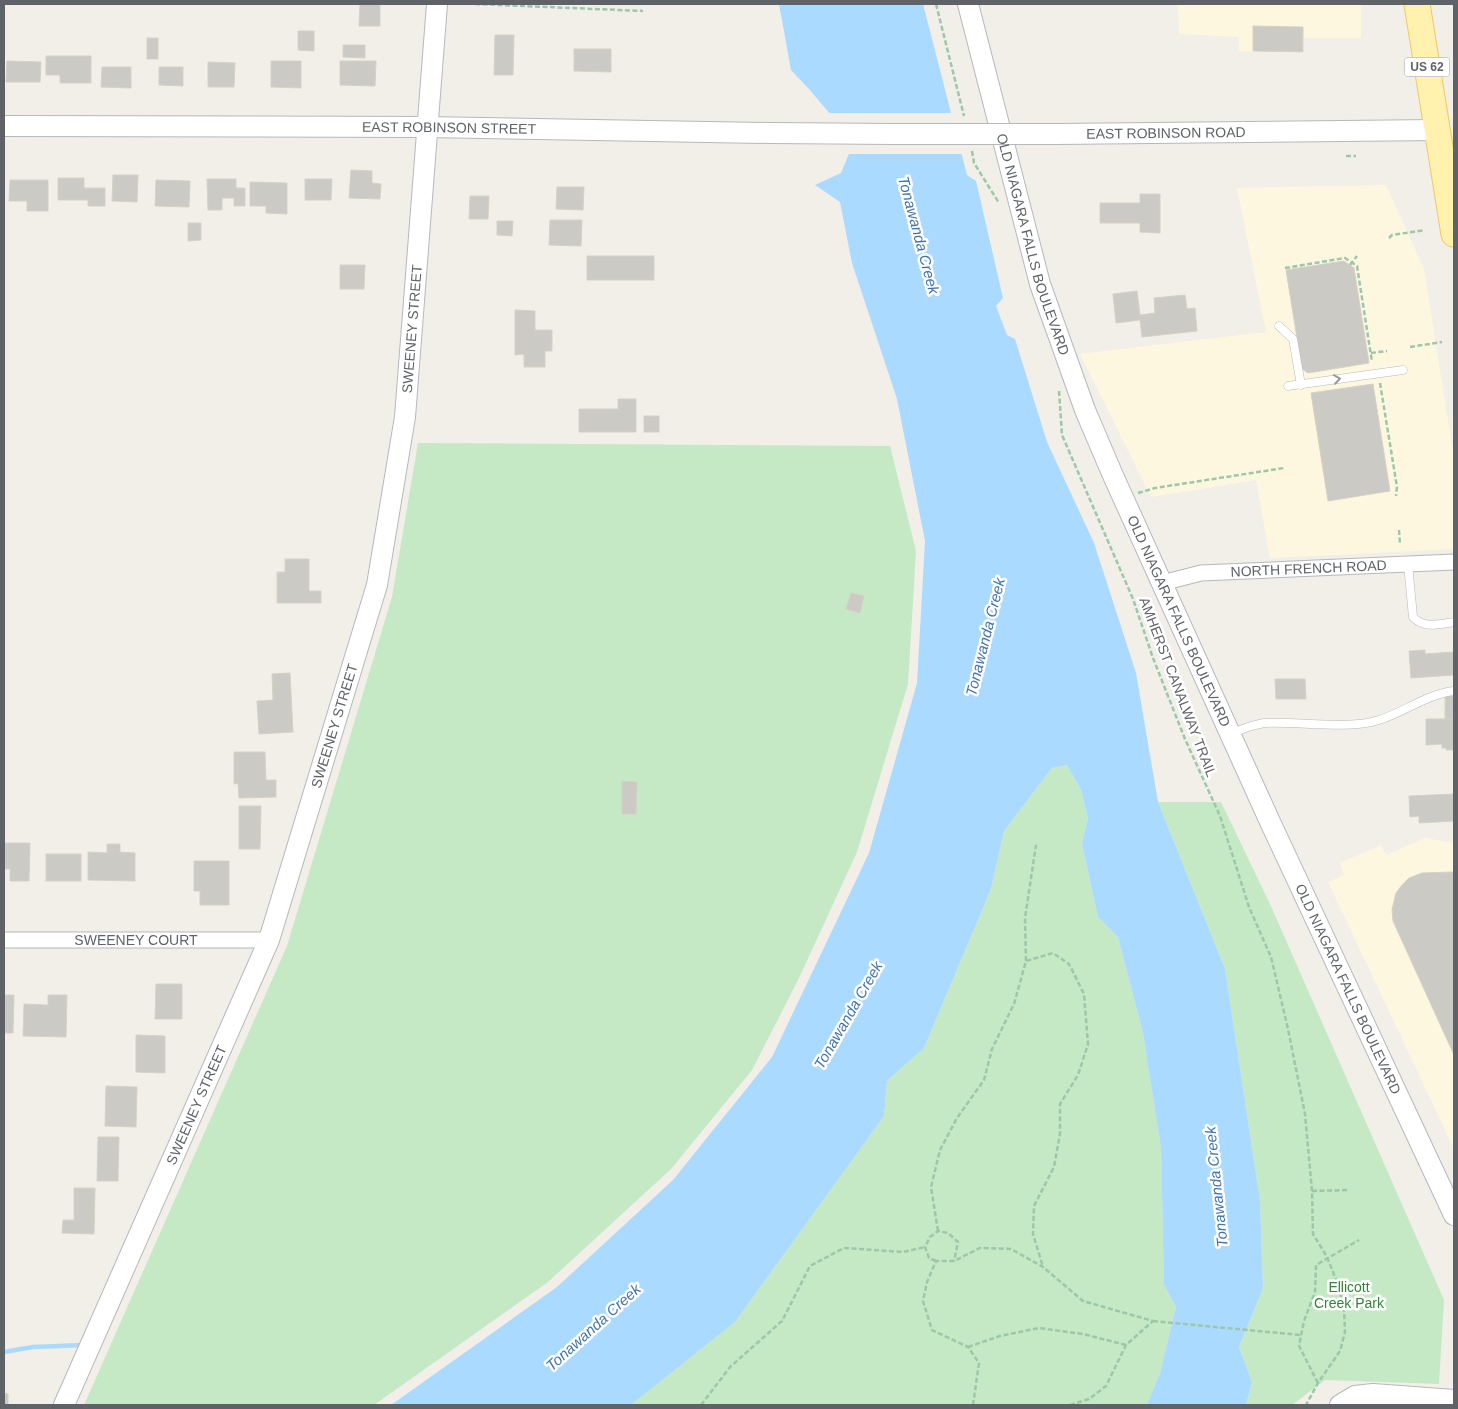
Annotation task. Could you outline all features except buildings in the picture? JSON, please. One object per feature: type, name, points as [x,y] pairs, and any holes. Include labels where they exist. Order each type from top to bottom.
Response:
[{"type":"main road","name":"US 62","points":[[1417,4],[1454,234]]},
{"type":"street","name":"SWEENEY STREET","points":[[64,1405],[269,940],[377,585],[405,416],[437,4]]},
{"type":"street","name":"OLD NIAGARA FALLS BOULEVARD","points":[[968,4],[1040,284],[1086,410],[1111,471],[1230,734],[1454,1215]]},
{"type":"street","name":"EAST ROBINSON STREET","points":[[4,126],[426,127],[894,134]]},
{"type":"street","name":"EAST ROBINSON ROAD","points":[[894,134],[1438,130]]},
{"type":"street","name":"NORTH FRENCH ROAD","points":[[1162,583],[1201,573],[1454,562]]},
{"type":"street","name":"SWEENEY COURT","points":[[4,940],[269,940]]},
{"type":"street","points":[[1340,1405],[1354,1396],[1373,1394],[1454,1400]]},
{"type":"lane","points":[[1279,326],[1293,339],[1300,385]]},
{"type":"lane","points":[[1288,386],[1402,370]]},
{"type":"lane","points":[[1408,564],[1412,617],[1417,622],[1426,625],[1454,622]]},
{"type":"lane","points":[[1230,734],[1264,723],[1355,725],[1379,721],[1435,695],[1454,691]]},
{"type":"path","points":[[475,4],[643,11]]},
{"type":"path","points":[[936,4],[964,116]]},
{"type":"path","points":[[970,144],[974,163],[1002,208]]},
{"type":"path","points":[[1346,156],[1356,156]]},
{"type":"path","points":[[1389,238],[1392,235],[1424,230]]},
{"type":"path","points":[[1351,264],[1357,256]]},
{"type":"path","points":[[1285,268],[1344,258],[1357,266],[1372,362]]},
{"type":"path","points":[[1410,347],[1442,342]]},
{"type":"path","points":[[1371,354],[1387,351]]},
{"type":"path","points":[[1380,383],[1396,496]]},
{"type":"path","name":"AMHERST CANALWAY TRAIL","points":[[1058,388],[1062,435],[1133,599],[1153,658],[1185,739],[1220,816],[1249,907],[1271,957],[1305,1114],[1312,1191],[1313,1234],[1327,1257],[1339,1287],[1344,1310],[1345,1332],[1340,1351],[1318,1383],[1306,1405]]},
{"type":"path","points":[[1132,494],[1155,488],[1284,468]]},
{"type":"path","points":[[1399,530],[1400,545]]},
{"type":"path","points":[[938,1231],[931,1187],[940,1150],[958,1118],[984,1080],[992,1049],[1014,1004],[1026,960],[1025,918],[1036,845]]},
{"type":"path","points":[[1026,960],[1054,953],[1069,964],[1084,994],[1088,1044],[1078,1075],[1060,1104],[1060,1134],[1054,1167],[1034,1206],[1033,1234],[1043,1267]]},
{"type":"path","points":[[1312,1191],[1349,1190]]},
{"type":"path","points":[[954,1261],[958,1242],[948,1233],[938,1231],[930,1237],[925,1247],[929,1258],[936,1261],[954,1261],[980,1248],[1011,1249],[1043,1267],[1083,1301],[1153,1321],[1300,1335]]},
{"type":"path","points":[[1318,1383],[1299,1346],[1300,1335],[1315,1292],[1316,1265],[1359,1240]]},
{"type":"path","points":[[701,1405],[730,1367],[782,1320],[810,1266],[844,1248],[903,1252],[925,1247]]},
{"type":"path","points":[[936,1261],[927,1282],[923,1301],[932,1330],[968,1347],[979,1363],[973,1405]]},
{"type":"path","points":[[1070,1405],[1089,1399],[1106,1386],[1126,1345],[1153,1321]]},
{"type":"path","points":[[968,1347],[1000,1336],[1039,1328],[1083,1334],[1126,1345]]},
{"type":"shaded area","points":[[1178,4],[1361,4],[1361,38],[1304,38],[1304,53],[1239,51],[1239,37],[1179,34]]},
{"type":"shaded area","points":[[1386,185],[1424,269],[1454,459],[1454,549],[1270,558],[1256,480],[1151,497],[1080,354],[1266,332],[1237,188]]},
{"type":"shaded area","points":[[1425,838],[1454,843],[1454,1149],[1328,882],[1344,875],[1340,863],[1381,845],[1386,855]]},
{"type":"green space","points":[[418,443],[890,446],[916,551],[908,684],[857,852],[799,978],[752,1070],[671,1169],[548,1282],[374,1405],[84,1405],[287,946],[392,597]]},
{"type":"green space","points":[[1067,765],[1081,790],[1088,818],[1082,844],[1098,917],[1118,937],[1143,1033],[1161,1148],[1164,1285],[1176,1307],[1160,1373],[1147,1405],[631,1405],[735,1322],[884,1116],[887,1081],[924,1048],[991,889],[1004,831],[1052,768]]},
{"type":"green space","name":"Ellicott Creek Park","points":[[1158,802],[1221,802],[1270,904],[1444,1300],[1439,1384],[1325,1380],[1292,1405],[1246,1405],[1252,1382],[1239,1347],[1263,1288],[1260,1201],[1225,969]]},
{"type":"water","name":"Tonawanda Creek","points":[[779,4],[923,4],[967,175],[976,181],[1003,298],[996,306],[1007,335],[1015,339],[1047,442],[1094,543],[1136,673],[1158,802],[1225,969],[1260,1201],[1263,1288],[1239,1347],[1252,1382],[1246,1405],[1147,1405],[1160,1373],[1176,1307],[1164,1285],[1161,1148],[1143,1033],[1118,937],[1098,917],[1082,844],[1088,818],[1081,790],[1067,765],[1052,768],[1004,831],[991,889],[924,1048],[887,1081],[884,1116],[735,1322],[631,1405],[391,1405],[557,1287],[673,1180],[772,1057],[869,853],[917,683],[925,541],[897,399],[852,263],[840,202],[815,185],[841,173],[854,142],[791,70]]},
{"type":"pier","points":[[826,113],[953,113],[964,154],[847,154],[851,142]]},
{"type":"waterway","points":[[4,1352],[33,1347],[83,1345]]}]
